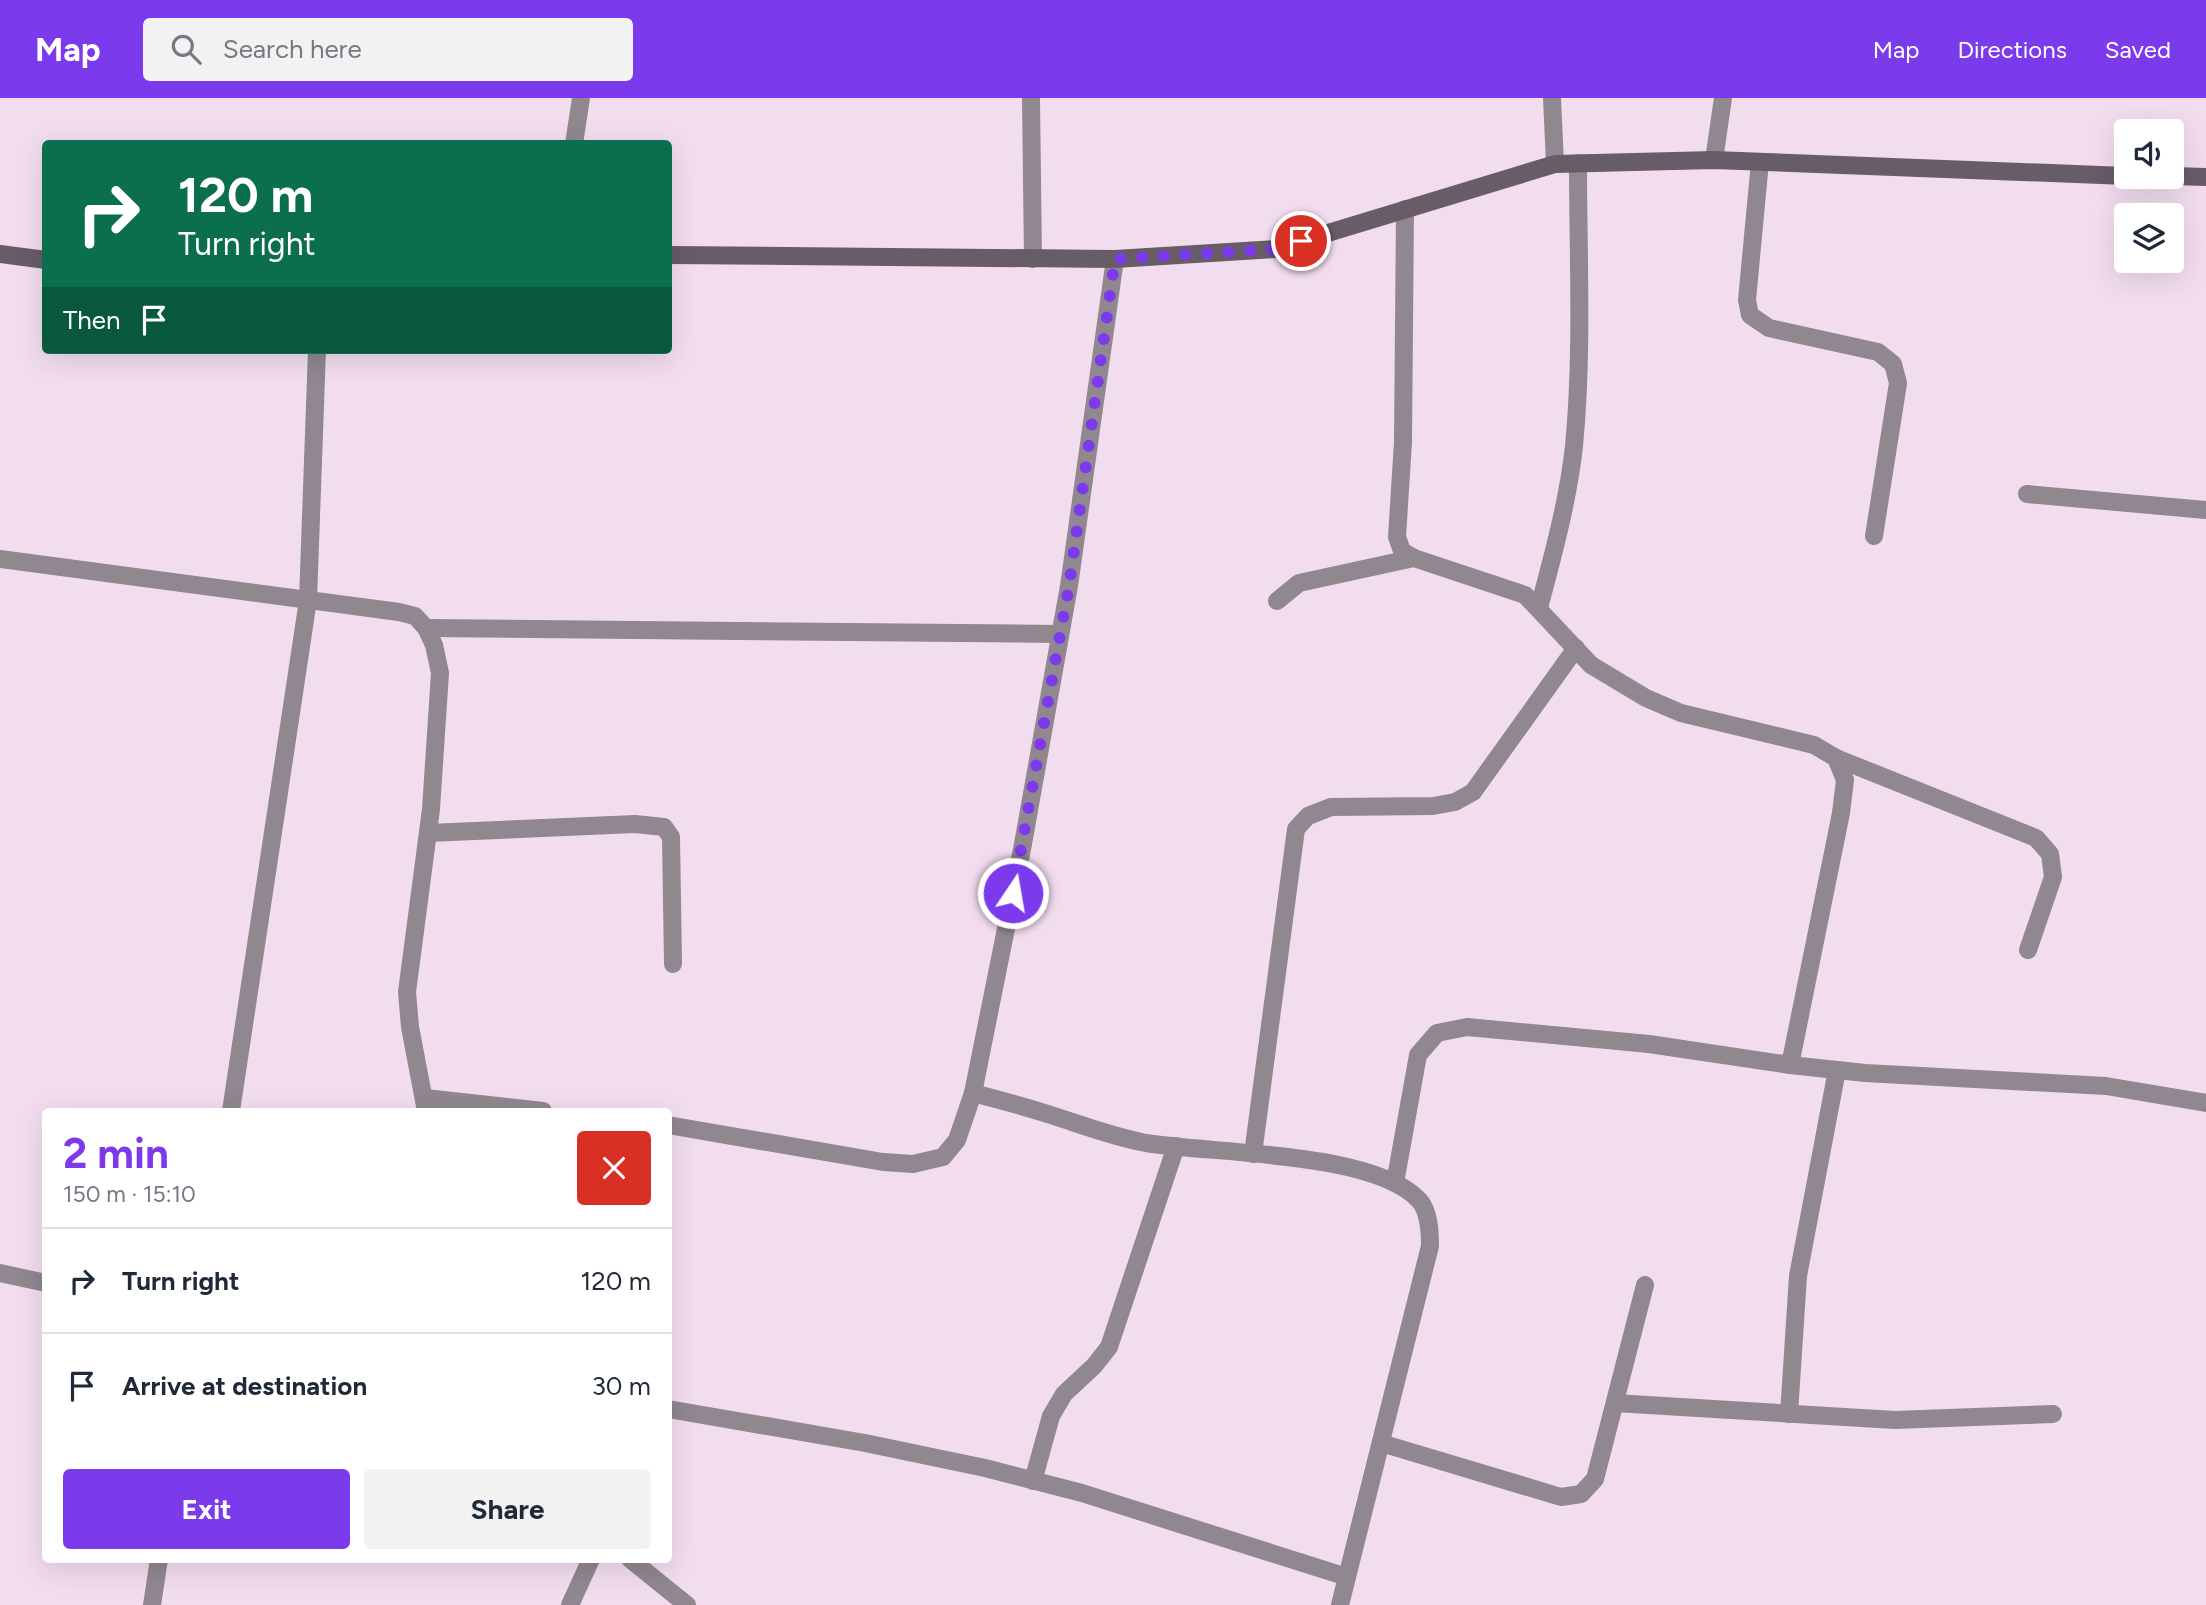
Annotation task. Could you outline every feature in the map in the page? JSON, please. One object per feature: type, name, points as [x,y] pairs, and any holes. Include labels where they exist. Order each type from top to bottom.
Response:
[{"type":"street","points":[[575,140],[581,98]]},
{"type":"street","points":[[1031,98],[1033,259]]},
{"type":"street","points":[[1552,98],[1555,164]]},
{"type":"street","points":[[1714,160],[1723,98]]},
{"type":"street","points":[[672,255],[1115,259],[1275,249],[1555,164],[1714,160],[2114,176]]},
{"type":"street","points":[[1760,162],[1746,300],[1750,315],[1769,328],[1878,352],[1893,364],[1898,383],[1874,537]]},
{"type":"street","points":[[1539,608],[1560,528],[1573,449],[1578,387],[1578,163]]},
{"type":"street","points":[[2184,176],[2206,177]]},
{"type":"street","points":[[1405,209],[1403,442],[1397,537],[1402,551],[1415,558],[1525,595],[1591,664],[1646,698],[1681,713],[1814,745],[1836,758],[2036,838],[2050,855],[2053,877],[2028,950]]},
{"type":"street","points":[[0,254],[42,259]]},
{"type":"street","points":[[672,1126],[883,1162],[913,1164],[943,1157],[957,1140],[972,1093],[1023,844],[1060,634],[1115,259]]},
{"type":"street","points":[[231,1108],[308,600],[317,354]]},
{"type":"street","points":[[2027,494],[2206,510]]},
{"type":"street","points":[[1277,601],[1299,583],[1415,558]]},
{"type":"street","points":[[0,559],[399,612],[415,616],[426,628],[434,645],[440,673],[428,833],[407,992],[410,1027],[425,1105],[484,1108]]},
{"type":"street","points":[[426,628],[1060,634]]},
{"type":"street","points":[[1253,1154],[1296,829],[1308,816],[1331,807],[1433,806],[1455,802],[1473,792],[1576,648]]},
{"type":"street","points":[[1790,1065],[1841,813],[1845,780],[1836,758]]},
{"type":"street","points":[[428,833],[635,824],[664,827],[671,837],[673,964]]},
{"type":"street","points":[[1395,1183],[1418,1055],[1437,1033],[1467,1027],[1649,1044],[1837,1070],[2106,1086],[2206,1103]]},
{"type":"street","points":[[1789,1414],[1797,1276],[1837,1070]]},
{"type":"street","points":[[972,1093],[1055,1116],[1098,1132],[1176,1146],[1350,1167],[1395,1183],[1420,1201],[1429,1225],[1430,1246],[1340,1605]]},
{"type":"street","points":[[1033,1481],[1051,1416],[1064,1394],[1094,1366],[1109,1347],[1176,1146]]},
{"type":"street","points":[[0,1273],[42,1282]]},
{"type":"street","points":[[1381,1443],[1561,1497],[1581,1494],[1595,1479],[1645,1285]]},
{"type":"street","points":[[1615,1403],[1895,1420],[2053,1414]]},
{"type":"street","points":[[672,1410],[865,1443],[1082,1493],[1347,1577]]},
{"type":"street","points":[[152,1605],[158,1563]]},
{"type":"street","points":[[570,1605],[589,1563]]},
{"type":"street","points":[[635,1563],[687,1605]]},
{"type":"route","points":[[1013,893],[1069,586],[1115,259],[1275,249],[1301,241]]}]
